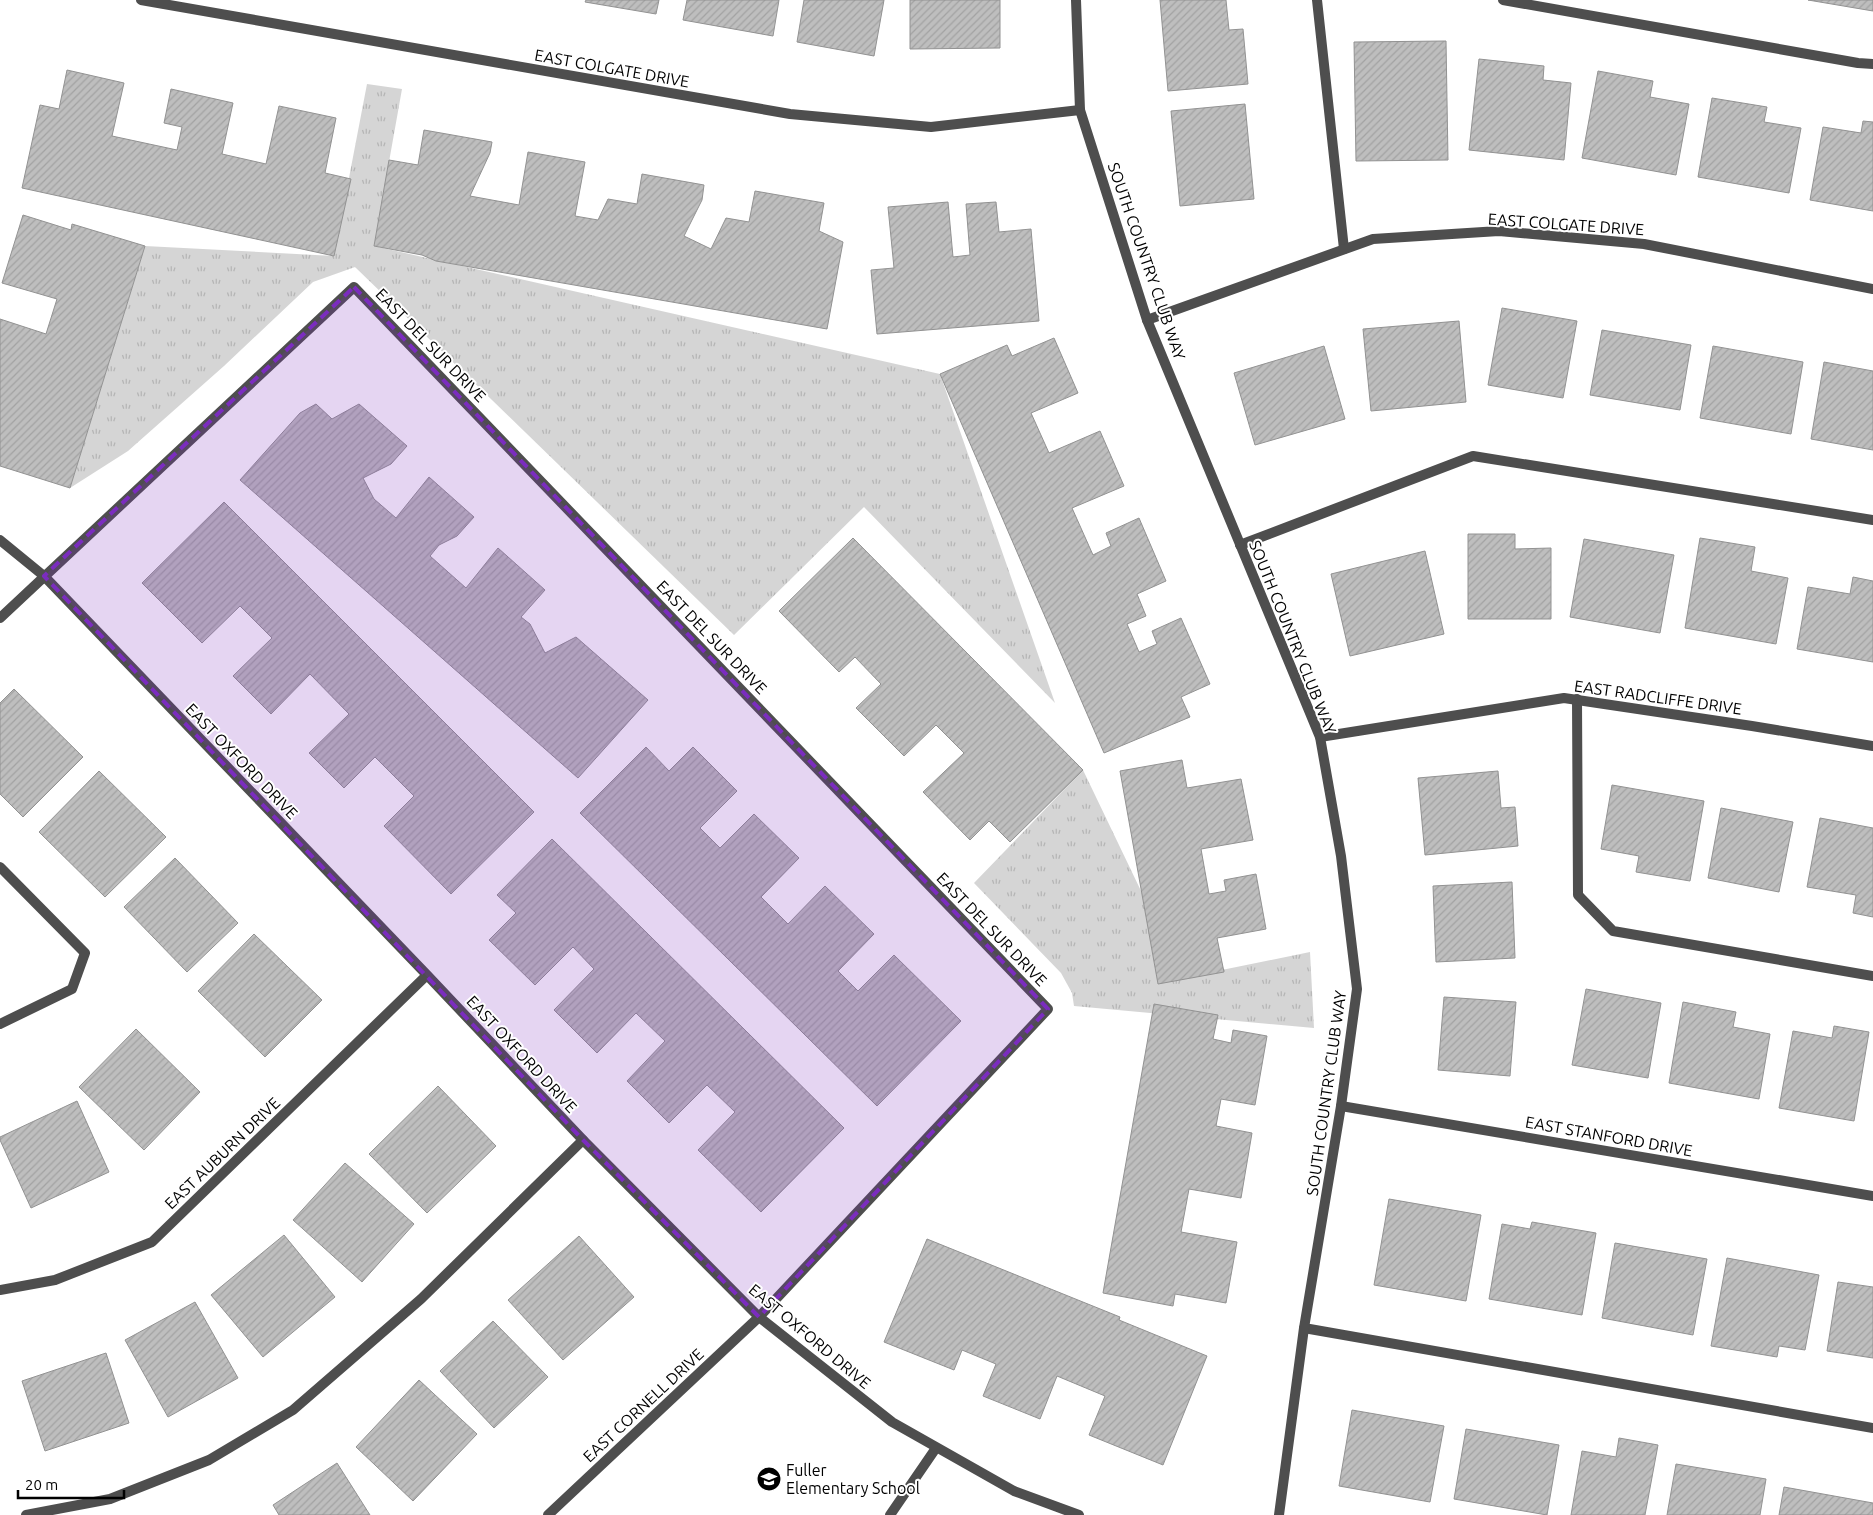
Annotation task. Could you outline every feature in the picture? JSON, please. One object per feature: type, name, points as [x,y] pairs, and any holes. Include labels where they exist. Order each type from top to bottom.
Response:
[{"type":"street","name":"EAST COLGATE DRIVE","points":[[141,0],[790,114],[931,127],[1080,110]]},
{"type":"street","name":"SOUTH COUNTRY CLUB WAY","points":[[1076,0],[1080,110],[1147,320],[1320,737],[1341,856],[1357,989],[1341,1106],[1304,1328],[1279,1515]]},
{"type":"street","points":[[1317,0],[1344,249]]},
{"type":"street","points":[[1503,0],[1858,63],[1873,64]]},
{"type":"street","name":"EAST COLGATE DRIVE","points":[[1147,320],[1373,239],[1499,231],[1644,244],[1873,289]]},
{"type":"street","name":"EAST DEL SUR DRIVE","points":[[44,576],[354,287],[1048,1009],[759,1318]]},
{"type":"street","points":[[1240,545],[1473,456],[1873,520]]},
{"type":"street","name":"EAST OXFORD DRIVE","points":[[0,540],[44,576],[583,1140],[759,1318],[892,1422],[1014,1491],[1079,1515]]},
{"type":"street","points":[[0,618],[44,576]]},
{"type":"street","name":"EAST RADCLIFFE DRIVE","points":[[1320,737],[1564,698],[1873,746]]},
{"type":"street","points":[[1577,699],[1578,894],[1613,931],[1873,976]]},
{"type":"street","points":[[0,867],[84,953],[72,990],[0,1024]]},
{"type":"street","name":"EAST AUBURN DRIVE","points":[[0,1290],[55,1280],[152,1242],[427,975]]},
{"type":"street","name":"EAST STANFORD DRIVE","points":[[1341,1106],[1873,1196]]},
{"type":"street","points":[[26,1515],[110,1498],[210,1460],[293,1410],[421,1299],[583,1140]]},
{"type":"street","name":"EAST CORNELL DRIVE","points":[[548,1515],[759,1318]]},
{"type":"street","points":[[1304,1328],[1873,1428]]},
{"type":"street","points":[[890,1515],[936,1448]]},
{"type":"highlighted area","points":[[354,287],[1048,1009],[759,1317],[583,1140],[44,576]]},
{"type":"green space","points":[[367,84],[402,89],[374,246],[940,374],[1055,703],[864,507],[734,635],[355,267],[313,282],[224,366],[128,451],[70,488],[145,246],[334,256]]},
{"type":"green space","points":[[1083,770],[1142,893],[1158,983],[1310,952],[1314,1028],[1074,1006],[1072,993],[1061,973],[974,883]]},
{"type":"building","points":[[586,0],[659,0],[656,14],[585,2]]},
{"type":"building","points":[[687,0],[779,0],[773,36],[683,20]]},
{"type":"building","points":[[804,0],[884,0],[874,56],[797,42]]},
{"type":"building","points":[[910,0],[1000,0],[1000,48],[910,49]]},
{"type":"building","points":[[1160,0],[1226,0],[1229,30],[1243,29],[1248,84],[1168,91]]},
{"type":"building","points":[[1808,0],[1873,0],[1873,11]]},
{"type":"building","points":[[1446,41],[1448,160],[1356,161],[1354,42]]},
{"type":"building","points":[[1479,59],[1544,66],[1543,80],[1571,83],[1564,160],[1469,150]]},
{"type":"building","points":[[67,70],[124,83],[112,136],[177,150],[182,127],[164,123],[171,89],[233,103],[222,154],[266,164],[279,106],[336,118],[325,173],[351,179],[334,256],[22,188],[40,105],[59,109]]},
{"type":"building","points":[[1598,71],[1653,81],[1650,97],[1689,104],[1676,175],[1582,158]]},
{"type":"building","points":[[1712,98],[1767,107],[1764,122],[1801,128],[1789,193],[1698,177]]},
{"type":"building","points":[[1245,104],[1254,199],[1180,206],[1171,111]]},
{"type":"building","points":[[1863,121],[1873,122],[1873,211],[1810,200],[1823,127],[1861,133]]},
{"type":"building","points":[[424,130],[492,142],[490,153],[470,196],[519,205],[528,152],[585,162],[575,216],[598,220],[608,199],[637,204],[642,174],[704,185],[702,200],[684,236],[711,249],[726,218],[749,222],[755,191],[824,203],[819,231],[843,242],[827,329],[436,261],[422,255],[374,246],[389,160],[418,165]]},
{"type":"building","points":[[948,202],[953,257],[970,255],[966,204],[996,202],[999,232],[1031,229],[1039,321],[877,334],[871,270],[894,268],[888,207]]},
{"type":"building","points":[[23,215],[71,230],[72,224],[145,246],[70,488],[0,466],[0,319],[46,334],[57,299],[2,283]]},
{"type":"building","points":[[1502,308],[1577,321],[1563,398],[1488,385]]},
{"type":"building","points":[[1459,321],[1466,402],[1371,411],[1363,329]]},
{"type":"building","points":[[1602,330],[1691,345],[1680,410],[1590,395]]},
{"type":"building","points":[[1054,338],[1078,393],[1031,413],[1049,453],[1100,431],[1124,486],[1072,508],[1093,555],[1111,546],[1106,533],[1139,518],[1166,581],[1137,594],[1146,616],[1127,624],[1139,652],[1157,644],[1152,631],[1181,618],[1210,684],[1181,697],[1190,717],[1104,753],[940,374],[1007,345],[1012,356]]},
{"type":"building","points":[[1324,346],[1345,419],[1255,445],[1234,373]]},
{"type":"building","points":[[1713,346],[1803,362],[1791,434],[1700,418]]},
{"type":"building","points":[[1824,362],[1873,371],[1873,450],[1811,439]]},
{"type":"building","points":[[316,404],[332,419],[359,404],[407,446],[391,464],[363,478],[374,499],[396,518],[429,477],[474,517],[457,536],[439,545],[430,556],[466,588],[498,548],[545,590],[521,617],[530,624],[545,653],[576,637],[648,700],[578,778],[240,480],[300,413]]},
{"type":"building","points":[[224,502],[534,812],[451,894],[384,826],[414,796],[375,757],[344,788],[309,753],[349,714],[310,674],[271,714],[233,676],[272,638],[240,606],[202,643],[142,583]]},
{"type":"building","points":[[1468,534],[1515,534],[1515,549],[1551,548],[1551,619],[1468,619]]},
{"type":"building","points":[[853,538],[1083,770],[1010,842],[989,821],[970,840],[923,792],[964,753],[936,725],[904,756],[856,708],[881,684],[855,657],[839,672],[779,611]]},
{"type":"building","points":[[1700,538],[1755,547],[1751,571],[1788,578],[1776,644],[1685,628]]},
{"type":"building","points":[[1584,539],[1674,555],[1660,633],[1570,617]]},
{"type":"building","points":[[1425,551],[1444,634],[1350,656],[1331,574]]},
{"type":"building","points":[[1853,577],[1873,581],[1873,662],[1797,649],[1808,587],[1850,594]]},
{"type":"building","points":[[14,689],[83,757],[23,817],[0,794],[0,703]]},
{"type":"building","points":[[646,747],[669,771],[693,747],[737,791],[700,828],[720,848],[754,814],[799,858],[761,897],[788,924],[825,886],[874,934],[838,971],[858,991],[894,955],[961,1021],[877,1106],[580,813]]},
{"type":"building","points":[[1182,760],[1187,788],[1241,779],[1253,840],[1201,849],[1209,894],[1226,891],[1224,880],[1256,874],[1266,929],[1217,938],[1224,972],[1158,984],[1120,771]]},
{"type":"building","points":[[99,771],[166,837],[105,897],[39,832]]},
{"type":"building","points":[[1498,771],[1501,808],[1515,807],[1518,846],[1425,855],[1418,778]]},
{"type":"building","points":[[1612,785],[1704,801],[1690,881],[1636,872],[1639,856],[1601,849]]},
{"type":"building","points":[[1721,808],[1793,822],[1779,892],[1708,878]]},
{"type":"building","points":[[1820,818],[1873,828],[1873,917],[1853,913],[1856,895],[1807,887]]},
{"type":"building","points":[[552,839],[844,1128],[761,1212],[698,1150],[735,1112],[707,1085],[669,1123],[627,1081],[665,1041],[636,1013],[597,1053],[554,1010],[594,969],[573,947],[535,985],[489,940],[516,913],[497,895]]},
{"type":"building","points":[[175,858],[238,923],[187,972],[124,907]]},
{"type":"building","points":[[1512,882],[1515,958],[1436,962],[1433,886]]},
{"type":"building","points":[[254,934],[322,1000],[265,1057],[198,991]]},
{"type":"building","points":[[1586,989],[1661,1003],[1648,1078],[1572,1065]]},
{"type":"building","points":[[1444,997],[1516,1002],[1510,1076],[1438,1070]]},
{"type":"building","points":[[1683,1002],[1736,1012],[1733,1027],[1770,1034],[1759,1099],[1669,1083]]},
{"type":"building","points":[[1154,1004],[1218,1015],[1213,1039],[1231,1043],[1233,1030],[1267,1036],[1255,1105],[1221,1099],[1216,1126],[1252,1133],[1241,1198],[1189,1189],[1181,1232],[1237,1242],[1226,1303],[1175,1294],[1173,1306],[1103,1293]]},
{"type":"building","points":[[1834,1026],[1869,1032],[1854,1121],[1779,1108],[1793,1031],[1832,1038]]},
{"type":"building","points":[[136,1029],[200,1092],[144,1150],[79,1087]]},
{"type":"building","points":[[438,1086],[496,1146],[427,1213],[369,1154]]},
{"type":"building","points":[[77,1101],[109,1172],[31,1208],[0,1137]]},
{"type":"building","points":[[345,1163],[414,1224],[362,1282],[293,1220]]},
{"type":"building","points":[[1389,1199],[1481,1215],[1466,1301],[1374,1285]]},
{"type":"building","points":[[1532,1222],[1596,1233],[1582,1315],[1489,1299],[1502,1224],[1530,1229]]},
{"type":"building","points":[[284,1235],[335,1297],[263,1357],[211,1295]]},
{"type":"building","points":[[579,1236],[634,1297],[563,1360],[508,1300]]},
{"type":"building","points":[[927,1239],[1120,1317],[1119,1320],[1207,1356],[1163,1465],[1089,1435],[1105,1396],[1057,1376],[1040,1419],[983,1396],[996,1364],[962,1350],[954,1370],[884,1342]]},
{"type":"building","points":[[1615,1243],[1707,1259],[1693,1335],[1602,1318]]},
{"type":"building","points":[[1727,1258],[1819,1275],[1805,1350],[1779,1346],[1777,1357],[1711,1346]]},
{"type":"building","points":[[1838,1282],[1873,1287],[1873,1358],[1827,1351]]},
{"type":"building","points":[[195,1302],[238,1378],[168,1417],[125,1340]]},
{"type":"building","points":[[493,1321],[548,1377],[494,1428],[440,1371]]},
{"type":"building","points":[[106,1353],[129,1423],[45,1451],[22,1381]]},
{"type":"building","points":[[419,1380],[477,1434],[413,1501],[356,1447]]},
{"type":"building","points":[[1352,1410],[1444,1426],[1430,1502],[1339,1486]]},
{"type":"building","points":[[1466,1429],[1559,1445],[1547,1515],[1454,1499]]},
{"type":"building","points":[[1619,1438],[1658,1445],[1645,1515],[1571,1515],[1582,1451],[1616,1457]]},
{"type":"building","points":[[337,1463],[370,1515],[279,1515],[273,1505]]},
{"type":"building","points":[[1676,1464],[1766,1479],[1760,1515],[1667,1515]]},
{"type":"building","points":[[1784,1487],[1873,1503],[1873,1515],[1779,1515]]},
{"type":"place","name":"Fuller Elementary School","points":[[769,1479]]}]
